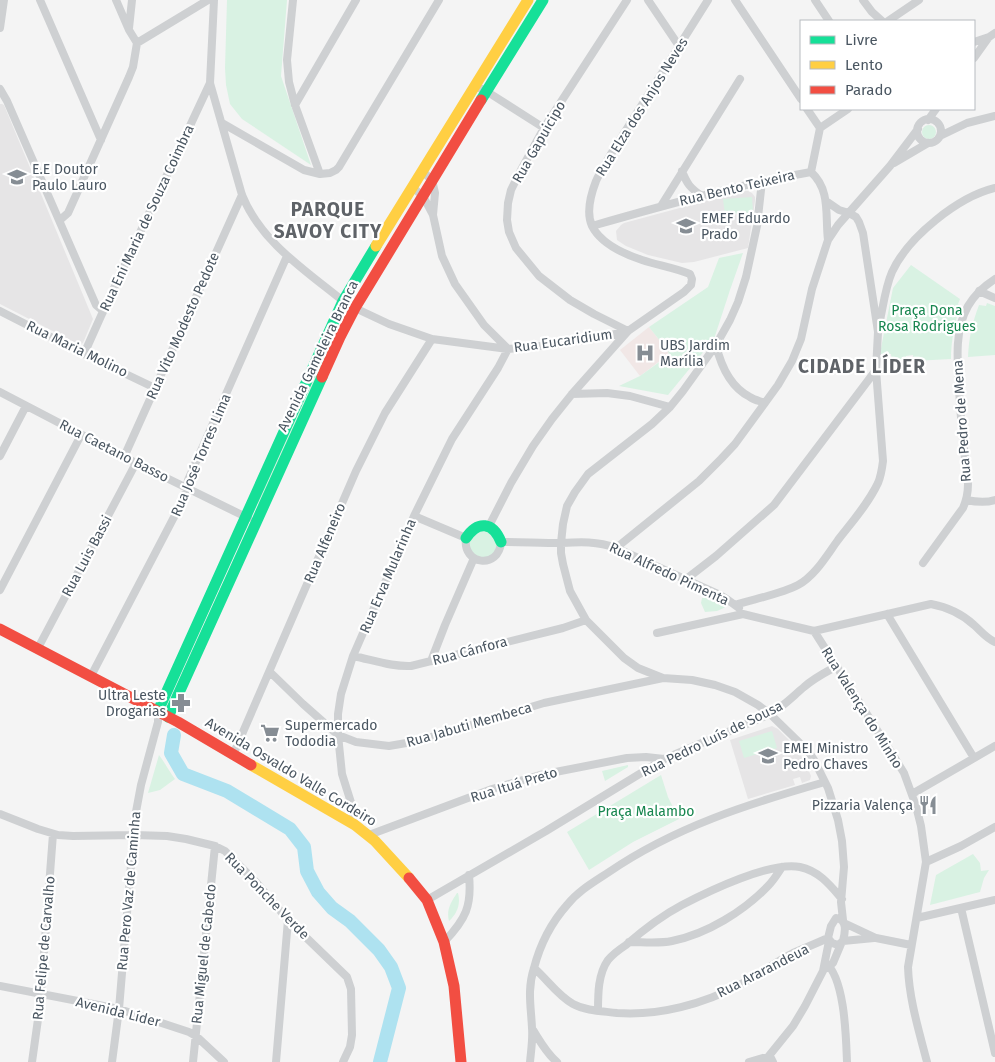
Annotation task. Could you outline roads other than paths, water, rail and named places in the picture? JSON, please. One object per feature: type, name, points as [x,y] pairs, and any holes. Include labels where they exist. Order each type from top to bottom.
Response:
[{"type":"main road","name":"Avenida Gameleira Branca","points":[[161,717],[251,520],[340,337],[355,308],[432,180],[528,0]]},
{"type":"main road","name":"Avenida Gameleira Branca","points":[[251,520],[343,301],[422,171],[543,0]]},
{"type":"main road","points":[[466,538],[473,528],[483,525],[489,526],[497,532],[501,542]]},
{"type":"main road","name":"Avenida Osvaldo Valle Cordeiro","points":[[0,628],[233,755],[351,822],[369,835],[427,900],[444,942],[456,999],[461,1062]]},
{"type":"street","points":[[0,28],[4,0]]},
{"type":"street","points":[[40,0],[101,140]]},
{"type":"street","points":[[60,220],[68,213],[129,77],[134,61],[137,43],[116,0]]},
{"type":"street","points":[[129,30],[132,0]]},
{"type":"street","points":[[137,43],[208,0]]},
{"type":"street","points":[[214,0],[210,83],[242,195],[256,222],[267,237],[287,256],[343,301]]},
{"type":"street","points":[[293,0],[287,60],[289,82],[295,105],[320,174]]},
{"type":"street","points":[[295,105],[356,0]]},
{"type":"street","points":[[222,123],[304,170],[320,174],[336,170],[439,0]]},
{"type":"street","name":"Rua Gapuicipo","points":[[628,0],[544,128],[512,190],[508,203],[507,220],[509,232],[516,248],[540,276],[570,300],[628,331]]},
{"type":"street","points":[[648,0],[679,46]]},
{"type":"street","name":"Rua Elza dos Anjos Neves","points":[[592,226],[590,206],[597,179],[708,0]]},
{"type":"street","points":[[736,0],[800,97]]},
{"type":"street","points":[[815,0],[828,20]]},
{"type":"street","points":[[863,0],[881,20]]},
{"type":"street","points":[[889,20],[919,0]]},
{"type":"street","points":[[975,42],[992,35]]},
{"type":"street","points":[[975,57],[992,35]]},
{"type":"street","points":[[661,206],[740,79]]},
{"type":"street","name":"Rua Eni Maria de Souza Coimbra","points":[[84,354],[210,83]]},
{"type":"street","points":[[480,88],[544,128]]},
{"type":"street","points":[[0,89],[8,101],[96,305],[103,311]]},
{"type":"street","points":[[808,110],[820,128]]},
{"type":"street","points":[[811,172],[820,128],[847,110]]},
{"type":"street","points":[[928,120],[935,110]]},
{"type":"street","points":[[890,166],[928,143],[936,141],[940,136],[967,124],[995,116]]},
{"type":"street","points":[[616,548],[699,481],[735,444],[778,385],[792,362],[801,339],[812,289],[828,240],[838,225],[890,166],[922,122],[928,120],[935,121],[941,129],[940,136]]},
{"type":"street","points":[[918,128],[917,133],[921,140],[928,143]]},
{"type":"street","points":[[422,171],[432,180],[435,192],[433,215]]},
{"type":"street","points":[[682,171],[686,182],[692,190],[702,196]]},
{"type":"street","name":"Rua Bento Teixeira","points":[[592,226],[661,206],[762,181],[811,172],[818,178],[826,201],[828,240]]},
{"type":"street","points":[[762,181],[757,226],[746,278],[730,320],[716,345],[670,408],[588,474],[567,506],[561,543],[563,564],[570,591],[586,620],[624,658],[638,668],[662,678],[692,680],[715,685],[735,692],[758,705],[770,714],[808,751],[824,782],[838,820],[842,840],[844,867],[841,920],[845,932],[835,958],[826,966],[793,1026],[772,1059],[764,1062]]},
{"type":"street","points":[[412,187],[423,196],[433,215],[442,256],[455,284],[484,326],[508,349]]},
{"type":"street","points":[[735,605],[783,591],[805,581],[814,572],[872,495],[882,473],[883,461],[876,370],[878,332],[892,272],[916,238],[958,204],[995,188]]},
{"type":"street","name":"Rua Vito Modesto Pedote","points":[[124,457],[242,195]]},
{"type":"street","points":[[826,201],[839,210],[856,217],[859,222],[863,233],[878,332]]},
{"type":"street","points":[[489,526],[533,446],[572,394],[628,331],[684,292],[691,285],[692,276],[686,272],[624,253],[602,238],[592,226]]},
{"type":"street","name":"Rua José Torres Lima","points":[[91,676],[185,496],[192,471],[287,256]]},
{"type":"street","name":"Rua Pedro de Mena","points":[[924,563],[963,508],[968,494],[960,410],[957,352],[959,332],[968,306],[979,291],[995,279]]},
{"type":"street","points":[[979,291],[995,298]]},
{"type":"street","name":"Rua Eucaridium","points":[[343,301],[352,301],[355,308],[418,335],[432,339],[508,349],[550,346],[628,331]]},
{"type":"street","name":"Rua Maria Molino","points":[[0,310],[84,354],[155,388]]},
{"type":"street","name":"Rua Alfeneiro","points":[[233,755],[356,471],[385,414],[432,339]]},
{"type":"street","points":[[716,345],[722,366],[730,379],[750,398],[765,403]]},
{"type":"street","name":"Rua Erva Mularinha","points":[[351,822],[354,812],[342,774],[338,714],[341,694],[353,656],[414,516],[452,439],[498,368],[508,349]]},
{"type":"street","points":[[685,580],[716,556],[774,505],[876,370]]},
{"type":"street","name":"Rua Caetano Basso","points":[[0,392],[124,457],[251,520]]},
{"type":"street","points":[[572,394],[607,393],[630,396],[670,408]]},
{"type":"street","points":[[0,456],[26,406]]},
{"type":"street","points":[[0,590],[81,435]]},
{"type":"street","name":"Rua Luis Bassi","points":[[38,648],[136,463]]},
{"type":"street","points":[[966,500],[979,502],[995,500]]},
{"type":"street","points":[[414,516],[466,538],[466,549],[474,558],[485,561],[490,560],[499,552],[501,542]]},
{"type":"street","name":"Rua Alfredo Pimenta","points":[[501,542],[590,542],[605,544],[720,595],[735,605],[743,614]]},
{"type":"street","points":[[431,662],[474,558]]},
{"type":"street","points":[[657,633],[743,614],[814,631],[931,604],[944,606],[964,617],[989,640],[995,642]]},
{"type":"street","points":[[888,614],[974,758]]},
{"type":"street","name":"Rua Cánfora","points":[[353,656],[399,667],[411,666],[562,628],[586,620]]},
{"type":"street","name":"Rua Valença do Minho","points":[[814,631],[904,773],[921,826],[926,862],[911,945],[908,982],[927,1062]]},
{"type":"street","name":"Rua Pedro Luís de Sousa","points":[[427,900],[546,831],[664,759],[770,714],[782,707],[814,679],[837,666]]},
{"type":"street","name":"Rua Jabuti Membeca","points":[[270,672],[338,735],[356,742],[389,746],[409,743],[544,704],[662,678]]},
{"type":"street","name":"Rua Pero Vaz de Caminha","points":[[112,1062],[119,1009],[135,818],[141,785],[161,717]]},
{"type":"street","points":[[912,794],[995,746]]},
{"type":"street","name":"Rua Ituá Preto","points":[[369,835],[492,789],[540,775],[627,758],[664,759]]},
{"type":"street","points":[[530,1062],[532,1029],[530,993],[534,968],[546,936],[568,904],[585,889],[623,862],[662,840],[721,814],[824,782]]},
{"type":"street","name":"Rua Ponche Verde","points":[[0,814],[53,834],[73,836],[167,836],[216,846],[225,851],[256,882],[288,920],[348,977],[351,989],[352,1035],[350,1047],[342,1062]]},
{"type":"street","points":[[926,862],[961,846],[995,827]]},
{"type":"street","name":"Rua Felipe de Carvalho","points":[[32,1062],[40,993],[53,834]]},
{"type":"street","name":"Rua Miguel de Cabedo","points":[[192,1062],[216,846]]},
{"type":"street","points":[[598,1011],[600,985],[605,965],[610,957],[641,932],[681,906],[728,884],[752,874],[782,867],[802,867],[817,873],[842,900]]},
{"type":"street","points":[[629,942],[672,941],[698,933],[742,909],[770,884],[782,867]]},
{"type":"street","points":[[444,942],[460,924],[467,909],[470,890],[469,874]]},
{"type":"street","points":[[917,918],[995,900]]},
{"type":"street","points":[[961,908],[995,1053]]},
{"type":"street","points":[[276,1062],[288,920]]},
{"type":"street","points":[[841,920],[876,938],[911,945]]},
{"type":"street","points":[[826,966],[831,926],[841,920]]},
{"type":"street","points":[[829,940],[835,944],[876,938]]},
{"type":"street","name":"Rua Ararandeua","points":[[534,968],[561,996],[573,1004],[584,1008],[624,1013],[653,1011],[679,1008],[707,999],[742,984],[792,954],[829,940]]},
{"type":"street","points":[[826,966],[833,971],[839,988],[847,1062]]},
{"type":"street","name":"Avenida Líder","points":[[0,986],[119,1009],[189,1032],[196,1036],[224,1062]]},
{"type":"street","points":[[532,1029],[541,1044],[557,1062]]},
{"type":"street","points":[[749,1062],[772,1059]]},
{"type":"waterway","points":[[174,735],[171,753],[183,774],[227,791],[290,829],[304,847],[307,871],[318,892],[332,908],[350,921],[379,950],[391,967],[399,988],[380,1062]]},
{"type":"place","name":"E.E Doutor Paulo Lauro","points":[[17,177]]},
{"type":"place","name":"EMEF Eduardo Prado","points":[[686,226]]},
{"type":"place","name":"UBS Jardim Marília","points":[[645,353]]},
{"type":"place","name":"Ultra Leste Drogarias","points":[[181,703]]},
{"type":"place","name":"Supermercado Tododia","points":[[270,733]]},
{"type":"place","name":"EMEI Ministro Pedro Chaves","points":[[768,756]]},
{"type":"place","name":"Pizzaria Valença","points":[[928,805]]},
{"type":"district","name":"PARQUE SAVOY CITY","points":[[328,220]]},
{"type":"district","name":"CIDADE LÍDER","points":[[862,366]]},
{"type":"park label","name":"Praça Dona Rosa Rodrigues","points":[[927,318]]},
{"type":"park label","name":"Praça Malambo","points":[[646,811]]}]
